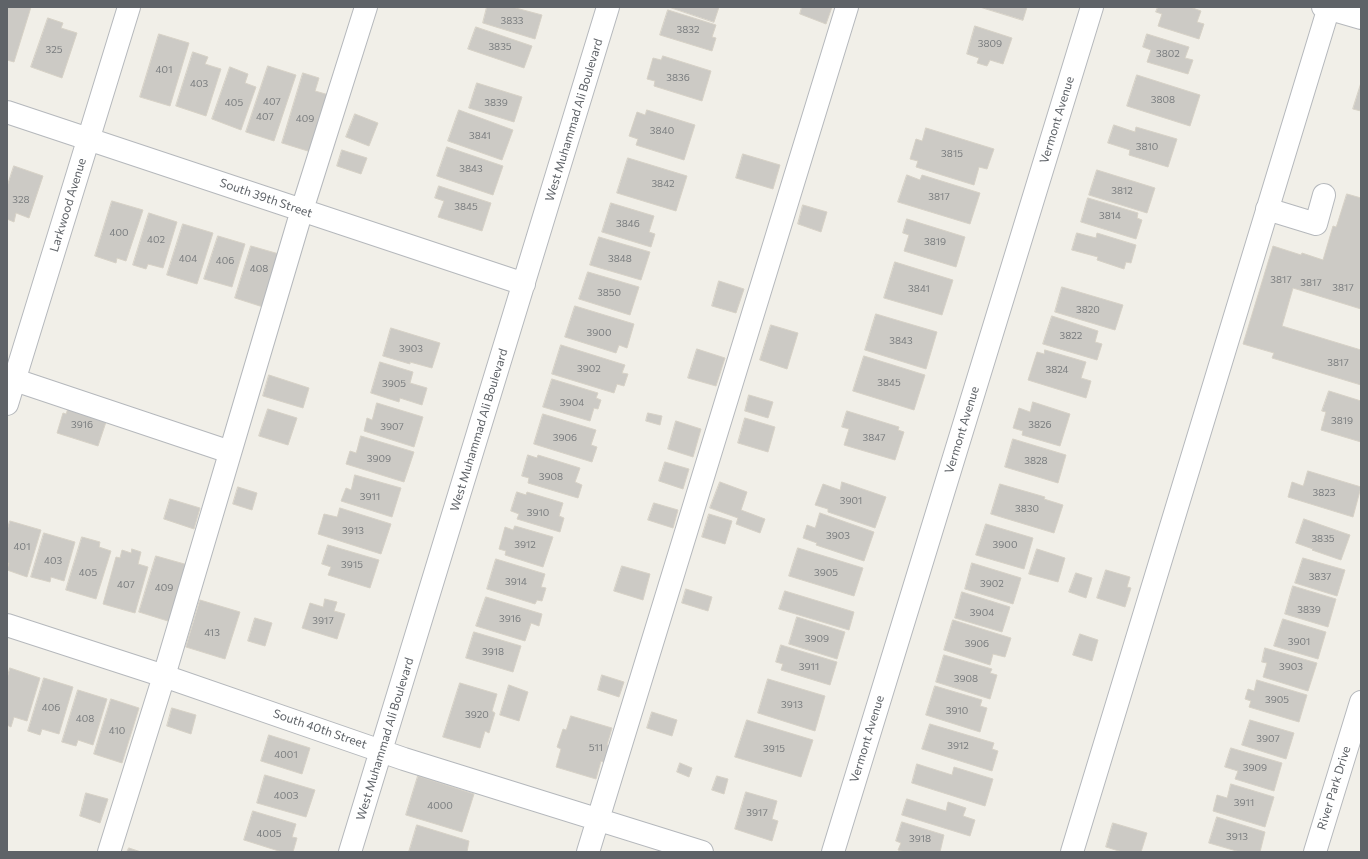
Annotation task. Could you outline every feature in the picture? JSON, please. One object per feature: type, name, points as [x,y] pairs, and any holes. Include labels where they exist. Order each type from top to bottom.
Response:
[{"type":"street","name":"Larkwood Avenue","points":[[7,404],[129,7]]},
{"type":"street","points":[[110,852],[164,676],[302,210],[366,7]]},
{"type":"street","name":"West Muhammad Ali Boulevard","points":[[350,852],[608,7]]},
{"type":"street","points":[[588,852],[847,7]]},
{"type":"street","name":"Vermont Avenue","points":[[833,852],[1092,7]]},
{"type":"street","points":[[1072,852],[1327,8],[1361,18]]},
{"type":"street","name":"South 39th Street","points":[[7,112],[524,284]]},
{"type":"street","points":[[1267,209],[1316,224],[1324,195]]},
{"type":"street","points":[[15,380],[230,452]]},
{"type":"street","name":"South 40th Street","points":[[7,625],[164,676],[382,750],[404,759],[702,852]]},
{"type":"street","name":"River Park Drive","points":[[1315,852],[1361,702]]},
{"type":"building","points":[[7,7],[31,7],[14,62],[7,60]]},
{"type":"building","points":[[487,7],[512,7],[542,15],[535,39],[483,23]]},
{"type":"building","points":[[669,7],[719,7],[714,22]]},
{"type":"building","points":[[802,7],[832,7],[826,24],[800,14]]},
{"type":"building","points":[[980,7],[1027,7],[1023,20]]},
{"type":"building","points":[[1158,7],[1190,7],[1201,11],[1197,22],[1204,24],[1199,39],[1158,26],[1162,14],[1156,12]]},
{"type":"building","points":[[668,10],[716,25],[712,37],[716,38],[712,51],[660,35]]},
{"type":"building","points":[[48,18],[63,23],[61,28],[77,33],[62,78],[31,67]]},
{"type":"building","points":[[975,26],[1012,38],[1003,64],[990,60],[987,66],[977,63],[979,58],[967,54]]},
{"type":"building","points":[[476,27],[532,46],[524,68],[468,49]]},
{"type":"building","points":[[159,34],[189,43],[170,106],[140,97]]},
{"type":"building","points":[[1147,34],[1189,47],[1185,58],[1193,60],[1188,74],[1147,62],[1151,50],[1143,47]]},
{"type":"building","points":[[193,52],[208,57],[205,64],[221,69],[206,116],[176,106]]},
{"type":"building","points":[[663,56],[711,71],[702,101],[654,86],[655,81],[647,79],[653,58],[661,60]]},
{"type":"building","points":[[268,66],[296,75],[274,141],[246,132]]},
{"type":"building","points":[[230,67],[248,74],[245,83],[256,87],[241,130],[212,119]]},
{"type":"building","points":[[303,73],[319,78],[315,91],[329,95],[311,152],[282,143]]},
{"type":"building","points":[[1137,75],[1200,95],[1190,126],[1127,106]]},
{"type":"building","points":[[477,83],[522,97],[514,122],[469,108]]},
{"type":"building","points":[[1361,83],[1361,111],[1353,109]]},
{"type":"building","points":[[459,110],[513,130],[502,160],[448,141]]},
{"type":"building","points":[[647,110],[695,125],[684,160],[636,145],[638,139],[629,136],[637,112],[645,115]]},
{"type":"building","points":[[355,114],[378,123],[369,146],[346,137]]},
{"type":"building","points":[[1114,125],[1135,132],[1136,127],[1177,139],[1168,167],[1129,155],[1130,150],[1108,143]]},
{"type":"building","points":[[926,128],[994,149],[987,169],[979,167],[974,185],[916,167],[918,161],[910,159],[916,139],[922,141]]},
{"type":"building","points":[[447,147],[503,166],[493,195],[437,176]]},
{"type":"building","points":[[342,150],[367,158],[361,174],[337,166]]},
{"type":"building","points":[[743,154],[780,165],[773,189],[736,178]]},
{"type":"building","points":[[628,158],[687,176],[676,211],[617,193]]},
{"type":"building","points":[[14,166],[43,176],[29,218],[16,213],[14,222],[7,219],[7,187]]},
{"type":"building","points":[[1097,170],[1155,188],[1147,213],[1089,195]]},
{"type":"building","points":[[907,175],[920,180],[922,175],[980,193],[970,224],[898,202]]},
{"type":"building","points":[[439,186],[491,203],[482,231],[438,217],[444,201],[435,198]]},
{"type":"building","points":[[1347,194],[1361,198],[1361,309],[1293,288],[1282,326],[1361,350],[1361,385],[1272,358],[1274,353],[1243,344],[1273,246],[1323,260],[1333,226],[1336,227]]},
{"type":"building","points":[[1088,198],[1138,213],[1137,218],[1142,220],[1136,239],[1081,222]]},
{"type":"building","points":[[112,201],[143,210],[126,261],[117,258],[116,263],[95,256]]},
{"type":"building","points":[[611,203],[654,216],[649,232],[655,234],[651,247],[602,232]]},
{"type":"building","points":[[803,205],[827,212],[821,232],[798,224]]},
{"type":"building","points":[[149,213],[177,222],[163,268],[148,264],[146,269],[133,265]]},
{"type":"building","points":[[907,219],[965,237],[956,267],[904,251],[909,235],[903,233]]},
{"type":"building","points":[[183,224],[213,233],[197,284],[167,275]]},
{"type":"building","points":[[1077,233],[1096,238],[1097,233],[1136,245],[1131,263],[1126,262],[1124,269],[1097,260],[1098,257],[1072,250]]},
{"type":"building","points":[[218,236],[245,244],[232,287],[204,279]]},
{"type":"building","points":[[599,237],[650,252],[641,280],[590,265]]},
{"type":"building","points":[[251,246],[279,254],[263,307],[235,298]]},
{"type":"building","points":[[895,262],[953,280],[942,315],[884,298]]},
{"type":"building","points":[[588,272],[639,287],[630,315],[579,299]]},
{"type":"building","points":[[719,281],[744,289],[736,313],[712,306]]},
{"type":"building","points":[[1062,287],[1123,305],[1115,330],[1055,312]]},
{"type":"building","points":[[575,306],[634,324],[627,348],[619,345],[616,353],[565,337]]},
{"type":"building","points":[[876,314],[937,332],[926,369],[865,350]]},
{"type":"building","points":[[1052,316],[1098,331],[1095,342],[1102,344],[1097,360],[1043,344]]},
{"type":"building","points":[[771,325],[798,333],[787,369],[760,360]]},
{"type":"building","points":[[391,328],[440,343],[432,368],[410,362],[410,364],[383,356]]},
{"type":"building","points":[[561,345],[625,365],[622,373],[628,374],[624,386],[617,384],[614,393],[552,374]]},
{"type":"building","points":[[697,349],[725,358],[716,386],[688,378]]},
{"type":"building","points":[[1045,350],[1086,362],[1081,378],[1091,381],[1086,398],[1028,380],[1037,352],[1044,354]]},
{"type":"building","points":[[864,356],[925,375],[914,410],[853,391]]},
{"type":"building","points":[[380,362],[413,372],[410,383],[427,388],[422,405],[400,398],[399,402],[371,393]]},
{"type":"building","points":[[269,375],[309,388],[303,408],[263,396]]},
{"type":"building","points":[[552,379],[598,393],[596,398],[601,400],[598,409],[594,408],[590,421],[543,407]]},
{"type":"building","points":[[1329,391],[1361,401],[1361,442],[1321,430],[1326,412],[1322,411]]},
{"type":"building","points":[[749,395],[773,402],[768,418],[745,411]]},
{"type":"building","points":[[1033,402],[1070,414],[1060,446],[1022,435],[1023,431],[1013,428],[1019,408],[1030,412]]},
{"type":"building","points":[[377,403],[423,417],[414,447],[364,431],[367,418],[372,420]]},
{"type":"building","points":[[69,405],[108,416],[98,446],[57,433],[63,413],[66,414]]},
{"type":"building","points":[[268,409],[297,418],[288,445],[259,436]]},
{"type":"building","points":[[847,411],[899,427],[898,430],[904,432],[895,460],[844,445],[849,429],[842,427]]},
{"type":"building","points":[[648,413],[662,416],[660,425],[646,421]]},
{"type":"building","points":[[543,414],[596,430],[591,445],[597,447],[592,462],[534,444]]},
{"type":"building","points":[[745,418],[775,427],[768,452],[738,443]]},
{"type":"building","points":[[676,421],[701,429],[693,457],[668,449]]},
{"type":"building","points":[[361,436],[414,452],[404,482],[346,464],[350,451],[356,453]]},
{"type":"building","points":[[1013,439],[1066,455],[1058,483],[1005,467]]},
{"type":"building","points":[[528,455],[537,458],[538,455],[580,468],[575,482],[582,485],[578,498],[528,483],[529,478],[522,476]]},
{"type":"building","points":[[665,462],[689,469],[683,489],[659,481]]},
{"type":"building","points":[[1308,471],[1361,487],[1353,517],[1288,497],[1292,482],[1303,486]]},
{"type":"building","points":[[355,475],[401,488],[392,517],[341,501],[346,488],[351,490]]},
{"type":"building","points":[[720,482],[747,492],[741,510],[765,519],[760,533],[736,524],[738,518],[710,508]]},
{"type":"building","points":[[842,482],[886,497],[875,528],[828,512],[828,509],[815,505],[823,484],[840,490]]},
{"type":"building","points":[[1000,484],[1045,497],[1044,499],[1063,505],[1054,533],[991,514]]},
{"type":"building","points":[[238,487],[257,493],[252,510],[233,504]]},
{"type":"building","points":[[517,492],[526,495],[527,492],[563,503],[559,516],[564,518],[560,532],[517,519],[519,514],[511,511]]},
{"type":"building","points":[[170,499],[200,508],[194,529],[164,519]]},
{"type":"building","points":[[654,503],[678,510],[673,528],[648,520]]},
{"type":"building","points":[[340,508],[391,524],[381,554],[318,534],[324,514],[337,517]]},
{"type":"building","points":[[820,513],[874,532],[864,561],[816,545],[817,543],[803,538],[807,525],[815,528]]},
{"type":"building","points":[[709,514],[732,521],[725,544],[702,537]]},
{"type":"building","points":[[1304,519],[1350,535],[1341,560],[1296,543]]},
{"type":"building","points":[[10,521],[41,530],[27,577],[7,570],[9,563],[7,563],[7,531]]},
{"type":"building","points":[[986,524],[1033,538],[1024,569],[976,555]]},
{"type":"building","points":[[515,526],[553,537],[543,567],[505,555],[506,551],[499,549],[505,527],[513,530]]},
{"type":"building","points":[[44,533],[75,542],[64,581],[51,577],[50,582],[31,577]]},
{"type":"building","points":[[82,537],[100,542],[99,547],[111,551],[96,599],[66,590]]},
{"type":"building","points":[[328,545],[379,560],[370,588],[328,575],[331,567],[322,564]]},
{"type":"building","points":[[798,548],[863,568],[854,596],[789,576]]},
{"type":"building","points":[[132,549],[141,552],[138,564],[148,567],[135,613],[103,604],[116,557],[120,558],[122,550],[131,553]]},
{"type":"building","points":[[1037,549],[1065,558],[1058,582],[1029,574]]},
{"type":"building","points":[[156,556],[188,565],[171,622],[139,612]]},
{"type":"building","points":[[1303,558],[1345,570],[1337,596],[1295,583]]},
{"type":"building","points":[[496,559],[545,574],[541,587],[546,588],[542,601],[537,600],[535,604],[487,589]]},
{"type":"building","points":[[972,563],[1021,578],[1013,604],[965,589]]},
{"type":"building","points":[[622,566],[650,574],[643,600],[614,591]]},
{"type":"building","points":[[1106,570],[1130,577],[1127,587],[1131,588],[1125,607],[1097,598]]},
{"type":"building","points":[[1076,573],[1092,578],[1086,598],[1069,592]]},
{"type":"building","points":[[1293,586],[1336,599],[1328,627],[1285,614]]},
{"type":"building","points":[[686,589],[712,597],[708,611],[682,603]]},
{"type":"building","points":[[785,591],[854,612],[849,630],[779,609]]},
{"type":"building","points":[[962,592],[1010,607],[1002,632],[955,618]]},
{"type":"building","points":[[486,597],[542,614],[539,626],[531,623],[525,641],[476,626]]},
{"type":"building","points":[[325,599],[337,602],[334,611],[345,614],[337,639],[302,628],[310,603],[323,607]]},
{"type":"building","points":[[200,600],[240,612],[225,659],[186,647]]},
{"type":"building","points":[[797,617],[845,632],[837,659],[789,644]]},
{"type":"building","points":[[255,618],[272,623],[265,646],[248,641]]},
{"type":"building","points":[[1283,619],[1326,632],[1318,659],[1274,646]]},
{"type":"building","points":[[953,620],[1011,638],[1005,657],[993,654],[990,665],[944,650]]},
{"type":"building","points":[[474,632],[521,646],[513,672],[466,658]]},
{"type":"building","points":[[1080,634],[1098,640],[1092,661],[1073,655]]},
{"type":"building","points":[[781,645],[837,662],[830,685],[781,670],[783,664],[776,662]]},
{"type":"building","points":[[1265,648],[1317,663],[1308,691],[1263,677],[1267,663],[1262,662]]},
{"type":"building","points":[[944,655],[992,669],[990,673],[997,675],[990,699],[936,682]]},
{"type":"building","points":[[10,668],[40,678],[27,721],[14,717],[11,727],[7,725],[7,679]]},
{"type":"building","points":[[602,675],[624,682],[619,697],[598,690]]},
{"type":"building","points":[[44,678],[73,687],[59,734],[42,729],[40,735],[28,731]]},
{"type":"building","points":[[768,679],[825,696],[815,731],[758,713]]},
{"type":"building","points":[[1257,680],[1307,695],[1299,722],[1249,707],[1251,701],[1245,699],[1248,689],[1254,691]]},
{"type":"building","points":[[460,683],[497,694],[492,711],[495,713],[489,733],[485,731],[480,748],[443,737]]},
{"type":"building","points":[[509,685],[528,692],[519,721],[500,715]]},
{"type":"building","points":[[935,686],[982,700],[980,706],[987,708],[980,732],[926,715]]},
{"type":"building","points":[[78,690],[107,699],[93,745],[78,740],[76,746],[62,742]]},
{"type":"building","points":[[111,699],[139,708],[122,763],[94,754]]},
{"type":"building","points":[[172,708],[196,715],[191,734],[167,726]]},
{"type":"building","points":[[652,712],[677,720],[672,736],[647,728]]},
{"type":"building","points":[[571,716],[612,728],[607,745],[611,746],[605,763],[601,761],[596,779],[556,767],[561,749],[557,747],[563,729],[566,730]]},
{"type":"building","points":[[747,720],[813,740],[801,777],[735,757]]},
{"type":"building","points":[[1250,720],[1294,733],[1286,759],[1242,745]]},
{"type":"building","points":[[930,724],[994,743],[992,749],[998,751],[992,771],[922,749]]},
{"type":"building","points":[[269,735],[310,748],[302,774],[261,761]]},
{"type":"building","points":[[1231,748],[1282,763],[1274,791],[1235,779],[1238,771],[1225,767]]},
{"type":"building","points":[[680,763],[692,768],[689,777],[677,772]]},
{"type":"building","points":[[917,764],[952,775],[954,767],[993,779],[985,806],[912,783]]},
{"type":"building","points":[[265,775],[315,790],[306,817],[257,803]]},
{"type":"building","points":[[418,776],[474,794],[462,832],[406,815]]},
{"type":"building","points":[[717,776],[728,779],[724,794],[712,790]]},
{"type":"building","points":[[1231,784],[1274,797],[1265,827],[1213,811],[1217,795],[1227,798]]},
{"type":"building","points":[[746,792],[777,801],[772,819],[778,821],[772,841],[735,829]]},
{"type":"building","points":[[86,793],[108,799],[100,823],[80,816]]},
{"type":"building","points":[[907,799],[946,811],[948,802],[966,808],[963,816],[975,820],[970,836],[902,815]]},
{"type":"building","points":[[253,811],[296,824],[292,837],[297,838],[293,852],[282,852],[244,840]]},
{"type":"building","points":[[1217,817],[1265,832],[1260,852],[1240,852],[1209,843]]},
{"type":"building","points":[[902,822],[944,835],[940,852],[905,852],[898,850],[901,843],[896,841]]},
{"type":"building","points":[[1113,823],[1147,833],[1141,852],[1122,852],[1106,847]]},
{"type":"building","points":[[417,825],[469,841],[467,852],[409,852]]},
{"type":"building","points":[[129,848],[141,852],[127,852]]}]
